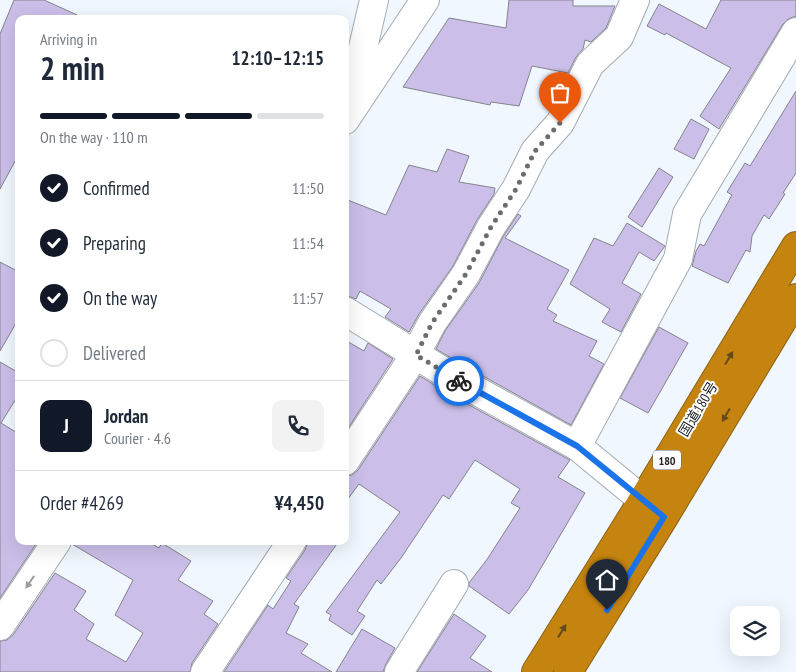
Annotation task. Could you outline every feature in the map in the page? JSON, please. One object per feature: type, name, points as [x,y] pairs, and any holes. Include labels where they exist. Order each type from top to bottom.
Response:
[{"type":"highway","name":"国道180号","points":[[536,672],[643,500],[796,246]]},
{"type":"highway","name":"国道180号","points":[[568,672],[796,298]]},
{"type":"street","points":[[349,105],[374,0]]},
{"type":"street","points":[[349,114],[425,0]]},
{"type":"street","points":[[349,455],[416,355],[432,323],[466,274],[491,227],[516,189],[535,151],[560,123],[590,64],[619,37],[635,0]]},
{"type":"street","points":[[577,446],[678,259],[687,214],[796,32]]},
{"type":"street","points":[[349,313],[416,355],[577,446],[664,517]]},
{"type":"street","points":[[0,626],[53,545]]},
{"type":"street","points":[[205,672],[289,545]]},
{"type":"street","points":[[399,672],[454,584]]},
{"type":"building","points":[[14,0],[44,0],[77,15],[15,15],[15,161],[0,189],[0,34]]},
{"type":"building","points":[[509,0],[573,0],[573,6],[615,6],[606,28],[591,42],[585,40],[583,49],[576,57],[568,73],[532,66],[519,106],[491,102],[490,105],[403,87],[449,18],[506,28]]},
{"type":"building","points":[[721,0],[796,0],[796,16],[788,19],[783,24],[719,129],[700,116],[731,68],[666,33],[665,35],[647,26],[659,4],[706,29]]},
{"type":"building","points":[[796,91],[796,173],[769,219],[764,215],[752,236],[750,252],[746,250],[728,283],[692,266],[696,251],[700,244],[704,246],[732,195],[727,192],[745,163],[750,166]]},
{"type":"building","points":[[691,119],[709,129],[694,159],[674,149]]},
{"type":"building","points":[[447,149],[469,156],[459,182],[495,188],[494,194],[477,220],[453,266],[419,314],[409,332],[385,317],[391,309],[360,291],[356,299],[349,296],[349,201],[386,215],[409,165],[437,172]]},
{"type":"building","points":[[659,168],[673,177],[642,227],[628,217]]},
{"type":"building","points":[[518,214],[521,216],[505,238],[569,270],[547,309],[557,315],[553,321],[597,341],[589,356],[604,364],[571,425],[436,349],[445,331],[479,283],[504,235]]},
{"type":"building","points":[[627,223],[665,246],[654,261],[639,252],[622,283],[641,294],[621,332],[602,322],[610,309],[570,284],[594,238],[613,246]]},
{"type":"building","points":[[0,262],[15,270],[15,325],[0,351]]},
{"type":"building","points":[[659,327],[688,343],[648,413],[620,398]]},
{"type":"building","points":[[349,342],[364,351],[368,343],[393,359],[349,427]]},
{"type":"building","points":[[0,362],[15,371],[15,400],[1,423],[15,432],[15,545],[35,545],[0,598]]},
{"type":"building","points":[[420,376],[449,394],[570,460],[558,477],[585,493],[528,590],[509,614],[469,586],[469,583],[488,558],[520,508],[511,503],[520,489],[475,460],[449,499],[443,495],[401,558],[381,584],[377,580],[357,611],[365,616],[352,635],[329,620],[331,615],[326,612],[400,512],[359,484],[349,498],[349,475],[358,470]]},
{"type":"building","points":[[74,545],[154,545],[159,548],[161,545],[165,545],[191,561],[178,580],[213,601],[204,614],[218,624],[192,663],[190,672],[0,672],[0,641],[7,640],[13,635],[55,573],[86,591],[74,610],[94,624],[86,639],[126,662],[143,633],[115,615],[133,580]]},
{"type":"building","points":[[307,545],[336,545],[294,604],[299,607],[286,633],[308,644],[301,653],[332,672],[224,672],[268,605],[273,609],[291,581],[286,578]]},
{"type":"building","points":[[454,614],[486,636],[470,658],[492,672],[417,672]]},
{"type":"building","points":[[362,629],[395,648],[383,672],[336,672]]},
{"type":"way so far","points":[[459,381],[416,355],[432,323],[466,274],[491,227],[516,189],[535,151],[560,123]]},
{"type":"route","points":[[459,381],[577,446],[664,517],[607,610]]}]
